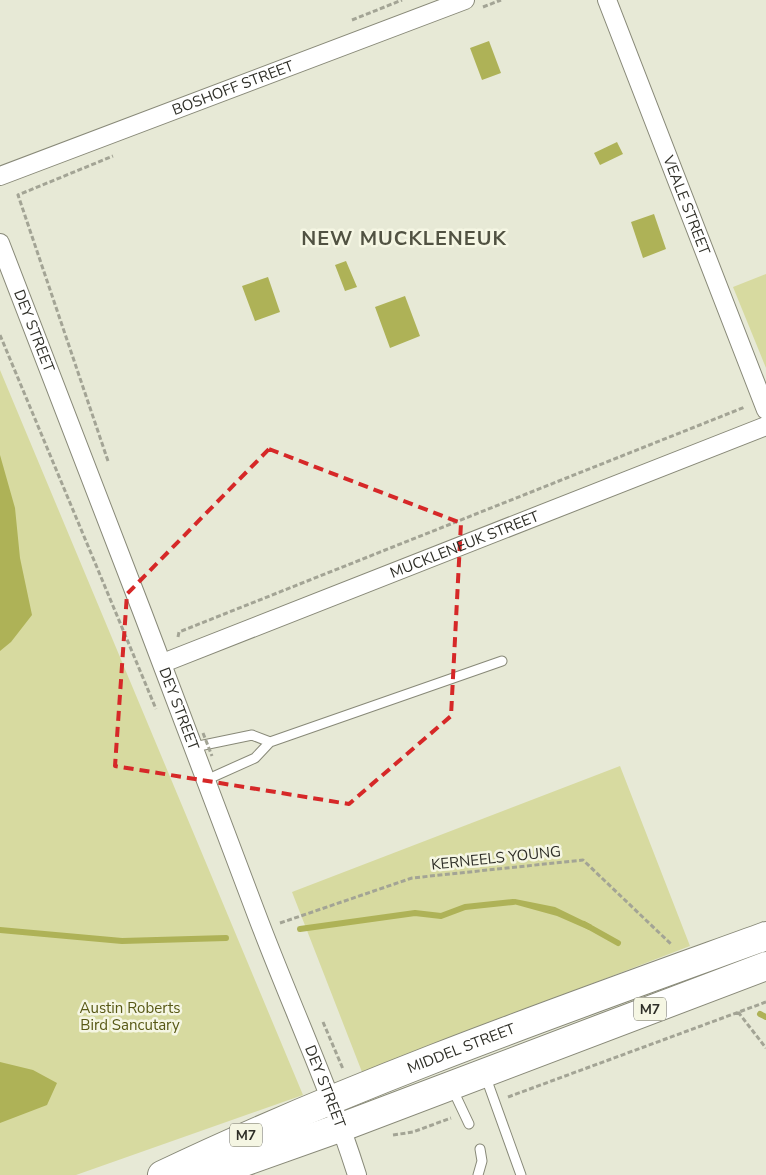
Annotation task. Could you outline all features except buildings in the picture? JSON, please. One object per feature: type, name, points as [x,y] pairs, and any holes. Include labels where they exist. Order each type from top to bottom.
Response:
[{"type":"main road","name":"MIDDEL STREET","points":[[162,1175],[264,1127],[486,1039],[766,936]]},
{"type":"main road","name":"MIDDEL STREET","points":[[198,1175],[244,1162],[342,1127],[766,966]]},
{"type":"street","name":"BOSHOFF STREET","points":[[0,176],[465,0]]},
{"type":"street","name":"VEALE STREET","points":[[607,0],[766,410]]},
{"type":"street","name":"DEY STREET","points":[[0,244],[163,663],[199,740],[206,780],[263,933],[332,1100],[357,1175]]},
{"type":"street","name":"MUCKLENEUK STREET","points":[[163,663],[766,426]]},
{"type":"lane","points":[[206,780],[255,758],[270,742],[502,661]]},
{"type":"lane","points":[[199,740],[252,735],[270,742]]},
{"type":"lane","points":[[484,1072],[521,1175]]},
{"type":"lane","points":[[450,1085],[469,1124]]},
{"type":"lane","points":[[478,1175],[482,1161],[480,1149]]},
{"type":"path","points":[[482,7],[501,0]]},
{"type":"path","points":[[109,466],[18,194],[118,154]]},
{"type":"path","points":[[179,632],[746,407],[742,397]]},
{"type":"path","points":[[199,740],[212,756]]},
{"type":"path","name":"KERNEELS YOUNG","points":[[280,923],[412,878],[583,860],[676,949]]},
{"type":"path","points":[[494,1102],[766,1002]]},
{"type":"path","points":[[738,1012],[766,1048]]},
{"type":"path","points":[[413,1132],[464,1113]]},
{"type":"highlighted area","points":[[269,449],[461,523],[451,716],[349,804],[115,766],[127,594]]},
{"type":"green space","points":[[766,274],[766,368],[733,287]]},
{"type":"green space","name":"Austin Roberts Bird Sancutary","points":[[0,370],[303,1095],[76,1175],[0,1175]]},
{"type":"green space","points":[[620,766],[690,946],[362,1072],[292,892]]},
{"type":"shaded area","points":[[489,41],[501,73],[482,80],[470,48]]},
{"type":"shaded area","points":[[617,142],[623,154],[600,165],[594,153]]},
{"type":"shaded area","points":[[654,214],[666,249],[643,258],[631,222]]},
{"type":"shaded area","points":[[346,261],[357,287],[345,291],[335,265]]},
{"type":"shaded area","points":[[268,277],[280,312],[255,321],[242,286]]},
{"type":"shaded area","points":[[405,296],[420,336],[390,348],[375,307]]},
{"type":"shaded area","points":[[0,455],[15,508],[20,558],[32,615],[11,642],[0,651]]},
{"type":"shaded area","points":[[515,899],[555,907],[592,925],[589,930],[557,916],[506,902]]},
{"type":"shaded area","points":[[0,1062],[33,1070],[57,1083],[47,1105],[0,1123]]},
{"type":"waterway","points":[[300,929],[415,913],[441,916],[465,907],[513,902]]},
{"type":"waterway","points":[[584,924],[618,943]]},
{"type":"waterway","points":[[0,930],[122,941],[226,938]]},
{"type":"waterway","points":[[760,1014],[766,1017]]},
{"type":"district","name":"NEW MUCKLENEUK","points":[[404,238]]}]
